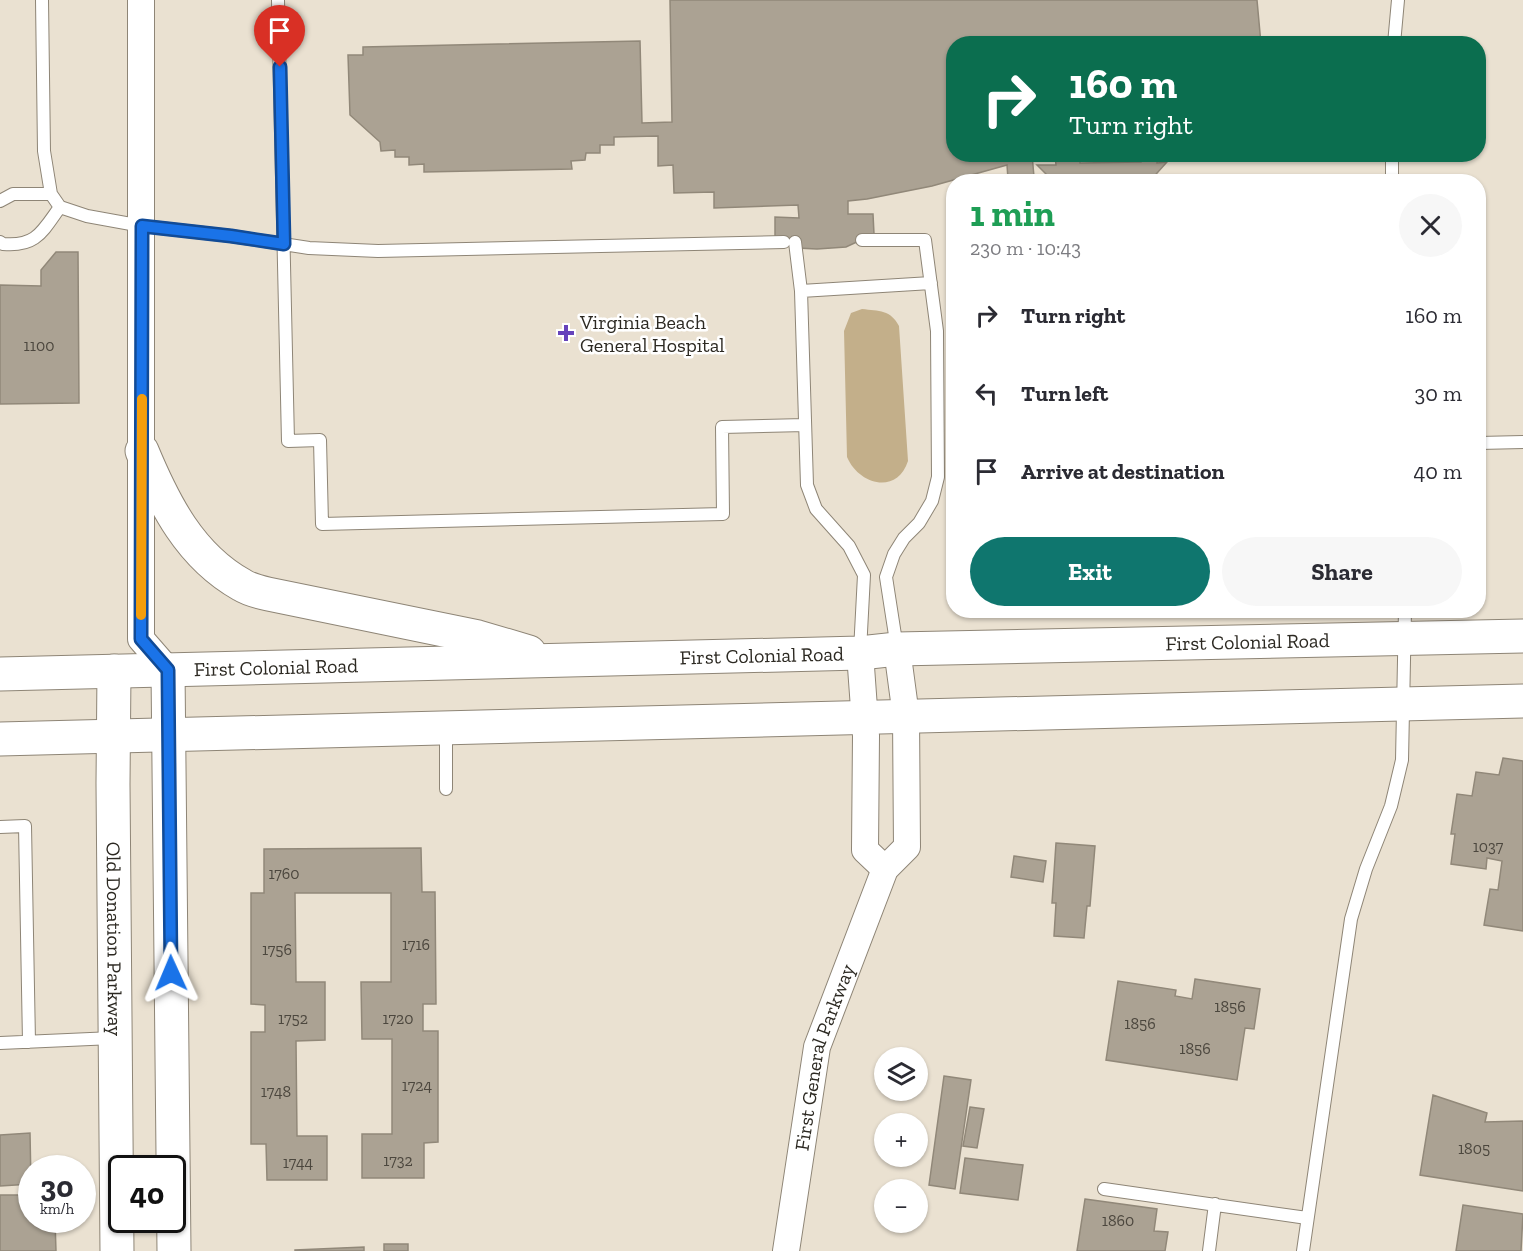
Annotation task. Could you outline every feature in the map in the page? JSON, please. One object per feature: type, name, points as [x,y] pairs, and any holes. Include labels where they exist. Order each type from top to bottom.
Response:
[{"type":"main road","points":[[142,451],[160,495],[186,535],[218,570],[244,586],[268,594],[478,637],[560,661]]},
{"type":"main road","name":"First Colonial Road","points":[[0,674],[860,653],[897,649],[1406,624],[1523,636]]},
{"type":"main road","points":[[168,670],[174,1251]]},
{"type":"main road","name":"Old Donation Parkway","points":[[114,671],[117,1251]]},
{"type":"main road","points":[[0,740],[1523,700]]},
{"type":"street","points":[[114,671],[141,639],[141,0]]},
{"type":"street","points":[[141,639],[168,670]]},
{"type":"street","name":"First General Parkway","points":[[786,1251],[817,1047],[885,869],[907,847],[906,716],[897,649]]},
{"type":"street","points":[[860,653],[865,717],[865,849],[885,869]]},
{"type":"lane","points":[[42,0],[44,151],[51,194],[60,207],[87,216],[142,226],[309,248],[378,251],[789,242],[801,291],[807,485],[816,509],[849,546],[864,575],[860,653]]},
{"type":"lane","points":[[278,0],[288,441],[320,440],[322,524],[723,514],[722,427],[805,425]]},
{"type":"lane","points":[[1395,36],[1398,0]]},
{"type":"lane","points":[[0,201],[13,194],[51,194]]},
{"type":"lane","points":[[0,242],[20,246],[35,239],[60,207]]},
{"type":"lane","points":[[862,240],[925,240],[937,331],[938,477],[932,501],[919,524],[904,538],[894,554],[886,577],[897,649]]},
{"type":"lane","points":[[801,291],[931,283]]},
{"type":"lane","points":[[1486,443],[1523,442]]},
{"type":"lane","points":[[1302,1251],[1351,919],[1366,869],[1391,806],[1402,760],[1406,624]]},
{"type":"lane","points":[[446,729],[446,789]]},
{"type":"lane","points":[[0,827],[25,826],[29,1042]]},
{"type":"lane","points":[[0,1043],[115,1038]]},
{"type":"lane","points":[[1104,1189],[1307,1218]]},
{"type":"lane","points":[[1209,1251],[1215,1204]]},
{"type":"shaded area","points":[[862,309],[888,314],[899,326],[908,461],[903,472],[896,479],[887,482],[869,480],[853,467],[847,457],[844,331],[851,313]]},
{"type":"building","points":[[670,0],[1257,0],[1260,36],[946,36],[946,162],[1033,162],[1034,174],[1008,174],[1007,165],[975,174],[946,174],[946,182],[932,186],[848,201],[848,214],[873,214],[874,234],[846,247],[817,249],[797,248],[775,236],[775,217],[799,218],[798,205],[714,208],[714,192],[674,193],[673,165],[658,166],[658,136],[614,137],[614,145],[600,145],[600,153],[586,153],[585,160],[571,161],[572,169],[424,172],[424,164],[409,165],[409,157],[395,157],[395,150],[381,151],[380,142],[350,115],[348,55],[363,55],[363,47],[640,41],[642,123],[672,122]]},
{"type":"building","points":[[1056,162],[1167,162],[1156,174],[1046,174],[1037,165],[1056,165]]},
{"type":"building","points":[[56,252],[78,252],[79,403],[0,404],[0,285],[41,286],[41,270]]},
{"type":"building","points":[[1503,758],[1523,761],[1523,931],[1484,925],[1490,889],[1498,890],[1502,861],[1487,858],[1486,869],[1451,864],[1455,834],[1451,834],[1457,794],[1472,796],[1476,772],[1499,775]]},
{"type":"building","points":[[1056,843],[1095,846],[1090,906],[1087,906],[1084,938],[1054,936],[1056,903],[1052,903]]},
{"type":"building","points":[[421,848],[422,892],[435,892],[436,1004],[423,1004],[423,1031],[438,1031],[438,1142],[424,1143],[424,1178],[362,1178],[362,1134],[392,1134],[392,1039],[362,1039],[361,982],[391,982],[391,893],[295,893],[296,982],[325,982],[325,1040],[296,1041],[297,1136],[327,1136],[327,1180],[267,1180],[266,1144],[251,1144],[251,1032],[265,1032],[265,1005],[251,1004],[251,893],[264,893],[264,849]]},
{"type":"building","points":[[1014,856],[1046,861],[1043,882],[1011,877]]},
{"type":"building","points":[[1195,979],[1260,989],[1254,1029],[1245,1028],[1237,1080],[1106,1060],[1118,981],[1176,990],[1175,996],[1192,999]]},
{"type":"building","points":[[944,1076],[971,1080],[955,1189],[929,1185]]},
{"type":"building","points":[[1433,1095],[1487,1113],[1485,1122],[1523,1121],[1523,1191],[1420,1175]]},
{"type":"building","points":[[970,1107],[984,1109],[977,1148],[963,1146]]},
{"type":"building","points":[[30,1133],[30,1155],[18,1155],[18,1185],[0,1186],[0,1135]]},
{"type":"building","points":[[965,1158],[1023,1165],[1018,1200],[960,1193]]},
{"type":"building","points":[[0,1195],[18,1195],[18,1233],[55,1233],[56,1251],[0,1251]]},
{"type":"building","points":[[1085,1199],[1157,1209],[1154,1231],[1168,1232],[1165,1251],[1077,1251]]},
{"type":"building","points":[[1463,1205],[1523,1214],[1521,1251],[1456,1251]]},
{"type":"building","points":[[384,1244],[408,1244],[408,1251],[384,1251]]},
{"type":"building","points":[[364,1247],[364,1251],[295,1251],[295,1250]]},
{"type":"slow traffic","points":[[141,615],[142,399]]},
{"type":"place","name":"Virginia Beach General Hospital","points":[[566,333]]},
{"type":"route","points":[[171,973],[168,670],[141,639],[142,226],[284,244],[280,67]]}]
